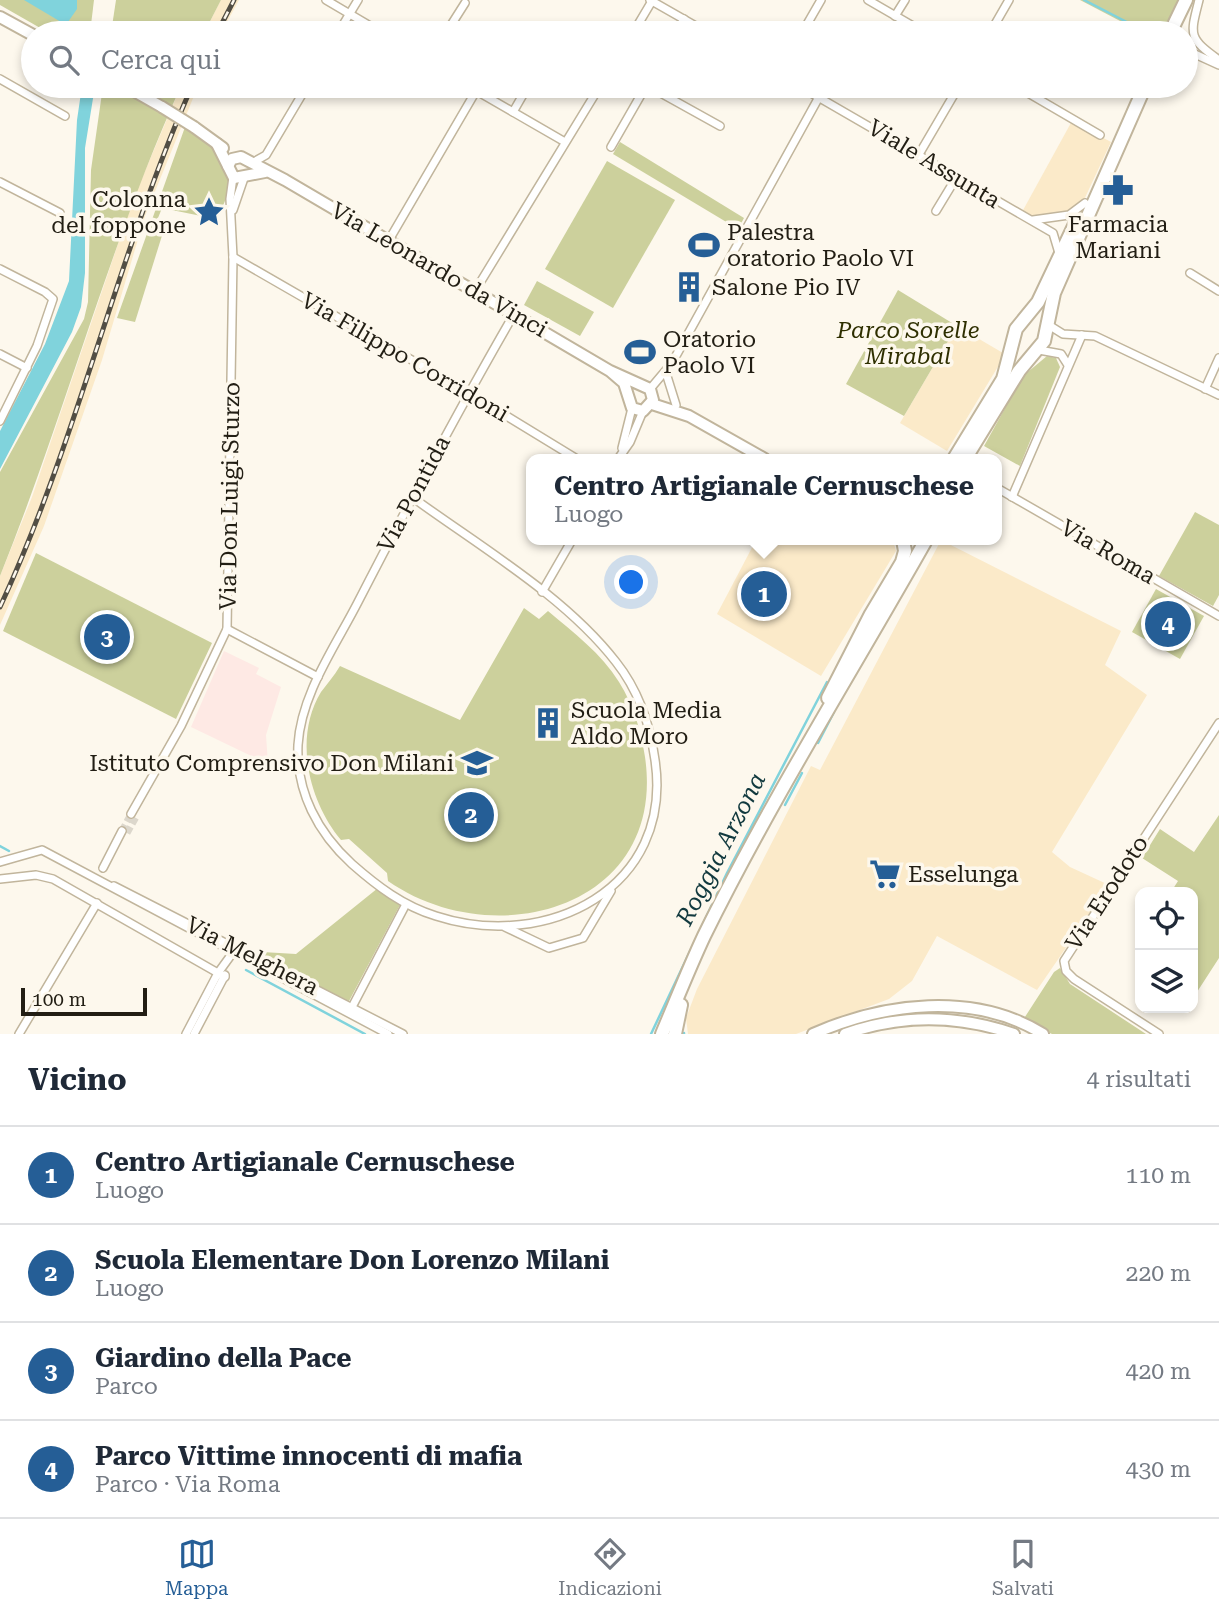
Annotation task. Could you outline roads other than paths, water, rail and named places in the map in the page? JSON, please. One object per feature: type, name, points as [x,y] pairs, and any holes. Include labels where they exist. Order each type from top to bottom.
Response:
[{"type":"main road","points":[[1179,21],[1196,0]]},
{"type":"main road","points":[[957,454],[997,389],[1014,345],[1017,329],[1028,317],[1060,257],[1139,98]]},
{"type":"main road","points":[[969,454],[1019,371],[1047,334],[1054,293],[1128,121]]},
{"type":"main road","points":[[1028,317],[1035,316],[1047,324]]},
{"type":"main road","points":[[1014,345],[1021,353],[1036,352]]},
{"type":"main road","points":[[816,727],[840,672],[902,562],[904,545]]},
{"type":"main road","points":[[898,591],[913,545]]},
{"type":"main road","points":[[662,1034],[709,927],[816,727],[923,545]]},
{"type":"main road","points":[[674,1034],[688,974]]},
{"type":"street","points":[[326,0],[361,21]]},
{"type":"street","points":[[345,21],[358,0]]},
{"type":"street","points":[[809,21],[821,0]]},
{"type":"street","points":[[868,0],[904,21]]},
{"type":"street","points":[[895,16],[905,0]]},
{"type":"street","points":[[997,21],[1009,0]]},
{"type":"street","points":[[1192,21],[1196,0]]},
{"type":"street","points":[[640,21],[651,1],[687,21]]},
{"type":"street","points":[[454,21],[465,3]]},
{"type":"street","points":[[0,17],[21,28]]},
{"type":"street","points":[[1198,45],[1219,62]]},
{"type":"street","points":[[1198,54],[1219,62]]},
{"type":"street","points":[[0,79],[21,91]]},
{"type":"street","points":[[33,98],[65,116]]},
{"type":"street","name":"Via Leonardo da Vinci","points":[[146,98],[194,127],[217,145],[389,240],[756,454]]},
{"type":"street","points":[[238,174],[232,159],[263,159],[300,98]]},
{"type":"street","points":[[389,240],[475,98]]},
{"type":"street","points":[[489,98],[565,142]]},
{"type":"street","points":[[513,112],[521,98]]},
{"type":"street","points":[[475,291],[592,98]]},
{"type":"street","points":[[611,147],[640,98]]},
{"type":"street","points":[[668,98],[720,127]]},
{"type":"street","points":[[642,408],[629,393],[647,389],[666,373],[818,98]]},
{"type":"street","name":"Viale Assunta","points":[[821,98],[1055,234],[1060,257]]},
{"type":"street","points":[[918,156],[952,98]]},
{"type":"street","points":[[1037,98],[1100,135]]},
{"type":"street","name":"Via Leonardo da Vinci","points":[[217,145],[238,174]]},
{"type":"street","points":[[238,174],[249,170],[244,160]]},
{"type":"street","points":[[238,174],[268,172]]},
{"type":"street","name":"Via Don Luigi Sturzo","points":[[133,816],[228,629],[233,257],[230,217],[238,174]]},
{"type":"street","points":[[936,211],[956,178]]},
{"type":"street","points":[[0,182],[61,213]]},
{"type":"street","points":[[1033,220],[1069,215],[1085,203]]},
{"type":"street","name":"Via Filippo Corridoni","points":[[233,257],[469,393],[569,454]]},
{"type":"street","points":[[0,269],[53,299],[27,368],[0,421]]},
{"type":"street","points":[[1190,273],[1219,291]]},
{"type":"street","name":"Via Pontida","points":[[501,926],[445,919],[406,904],[372,882],[324,835],[309,807],[300,777],[298,746],[304,710],[318,677],[412,497],[514,314]]},
{"type":"street","points":[[1047,324],[1063,334],[1095,336],[1219,395]]},
{"type":"street","points":[[1012,497],[1082,335]]},
{"type":"street","points":[[1036,352],[1061,354],[1068,366]]},
{"type":"street","points":[[0,354],[27,368]]},
{"type":"street","points":[[1205,389],[1219,358]]},
{"type":"street","name":"Via Leonardo da Vinci","points":[[610,371],[624,383],[629,393]]},
{"type":"street","points":[[666,373],[676,405]]},
{"type":"street","points":[[620,454],[642,408],[647,389]]},
{"type":"street","name":"Via Leonardo da Vinci","points":[[642,408],[690,416]]},
{"type":"street","name":"Via Roma","points":[[1002,491],[1219,616]]},
{"type":"street","points":[[412,497],[542,592],[615,660],[637,694],[650,732],[658,780],[654,819],[639,855],[614,886],[583,938],[549,948],[501,926]]},
{"type":"street","points":[[542,592],[569,545]]},
{"type":"street","points":[[228,629],[318,677]]},
{"type":"street","name":"Via Erodoto","points":[[1159,1034],[1070,976],[1065,961],[1219,723]]},
{"type":"street","points":[[103,868],[123,834]]},
{"type":"street","name":"Via Melghera","points":[[0,862],[42,850],[98,882],[122,889],[388,1034]]},
{"type":"street","points":[[0,879],[45,876],[222,975]]},
{"type":"street","points":[[501,926],[533,922],[570,912],[593,901],[614,886]]},
{"type":"street","points":[[19,1034],[97,903]]},
{"type":"street","points":[[350,1011],[406,904]]},
{"type":"street","points":[[194,1034],[235,951]]},
{"type":"street","points":[[186,1034],[222,975]]},
{"type":"street","points":[[813,1034],[865,1014],[924,1006],[995,1015],[1043,1034]]},
{"type":"street","name":"Via Melghera","points":[[350,1011],[403,1034]]},
{"type":"street","points":[[845,1034],[899,1021],[938,1018],[969,1022],[1014,1034]]},
{"type":"water","points":[[24,0],[77,0],[77,9],[69,21],[59,21]]},
{"type":"water","points":[[80,98],[93,98],[85,148],[85,273],[81,307],[72,332],[0,469],[0,431],[45,344],[69,281]]},
{"type":"waterway","name":"Roggia Arzona","points":[[1084,0],[1125,21]]},
{"type":"waterway","name":"Roggia Arzona","points":[[651,1034],[727,873],[827,682]]},
{"type":"waterway","points":[[818,743],[834,712]]},
{"type":"waterway","points":[[785,805],[802,773]]},
{"type":"waterway","name":"Roggia Arzona","points":[[0,846],[9,851]]},
{"type":"waterway","name":"Roggia Arzona","points":[[246,970],[365,1034]]},
{"type":"tunnel","points":[[122,831],[131,814]]},
{"type":"tunnel","points":[[127,833],[136,817]]},
{"type":"railway","points":[[223,21],[234,0]]},
{"type":"railway","points":[[0,607],[52,479],[141,216],[187,98]]},
{"type":"place","name":"Farmacia Mariani","points":[[1118,190]]},
{"type":"place","name":"Colonna del foppone","points":[[209,212]]},
{"type":"place","name":"Palestra oratorio Paolo VI","points":[[704,245]]},
{"type":"place","name":"Salone Pio IV","points":[[689,287]]},
{"type":"place","name":"Oratorio Paolo VI","points":[[640,352]]},
{"type":"place","name":"Centro Artigianale Cernuschese","points":[[764,594]]},
{"type":"place","name":"Parco Vittime innocenti di mafia","points":[[1168,624]]},
{"type":"place","name":"Giardino della Pace","points":[[107,637]]},
{"type":"place","name":"Scuola Media Aldo Moro","points":[[548,723]]},
{"type":"place","name":"Istituto Comprensivo Don Milani","points":[[477,763]]},
{"type":"place","name":"Scuola Elementare Don Lorenzo Milani","points":[[471,815]]},
{"type":"place","name":"Esselunga","points":[[885,874]]},
{"type":"park label","name":"Parco Sorelle Mirabal","points":[[908,343]]}]
